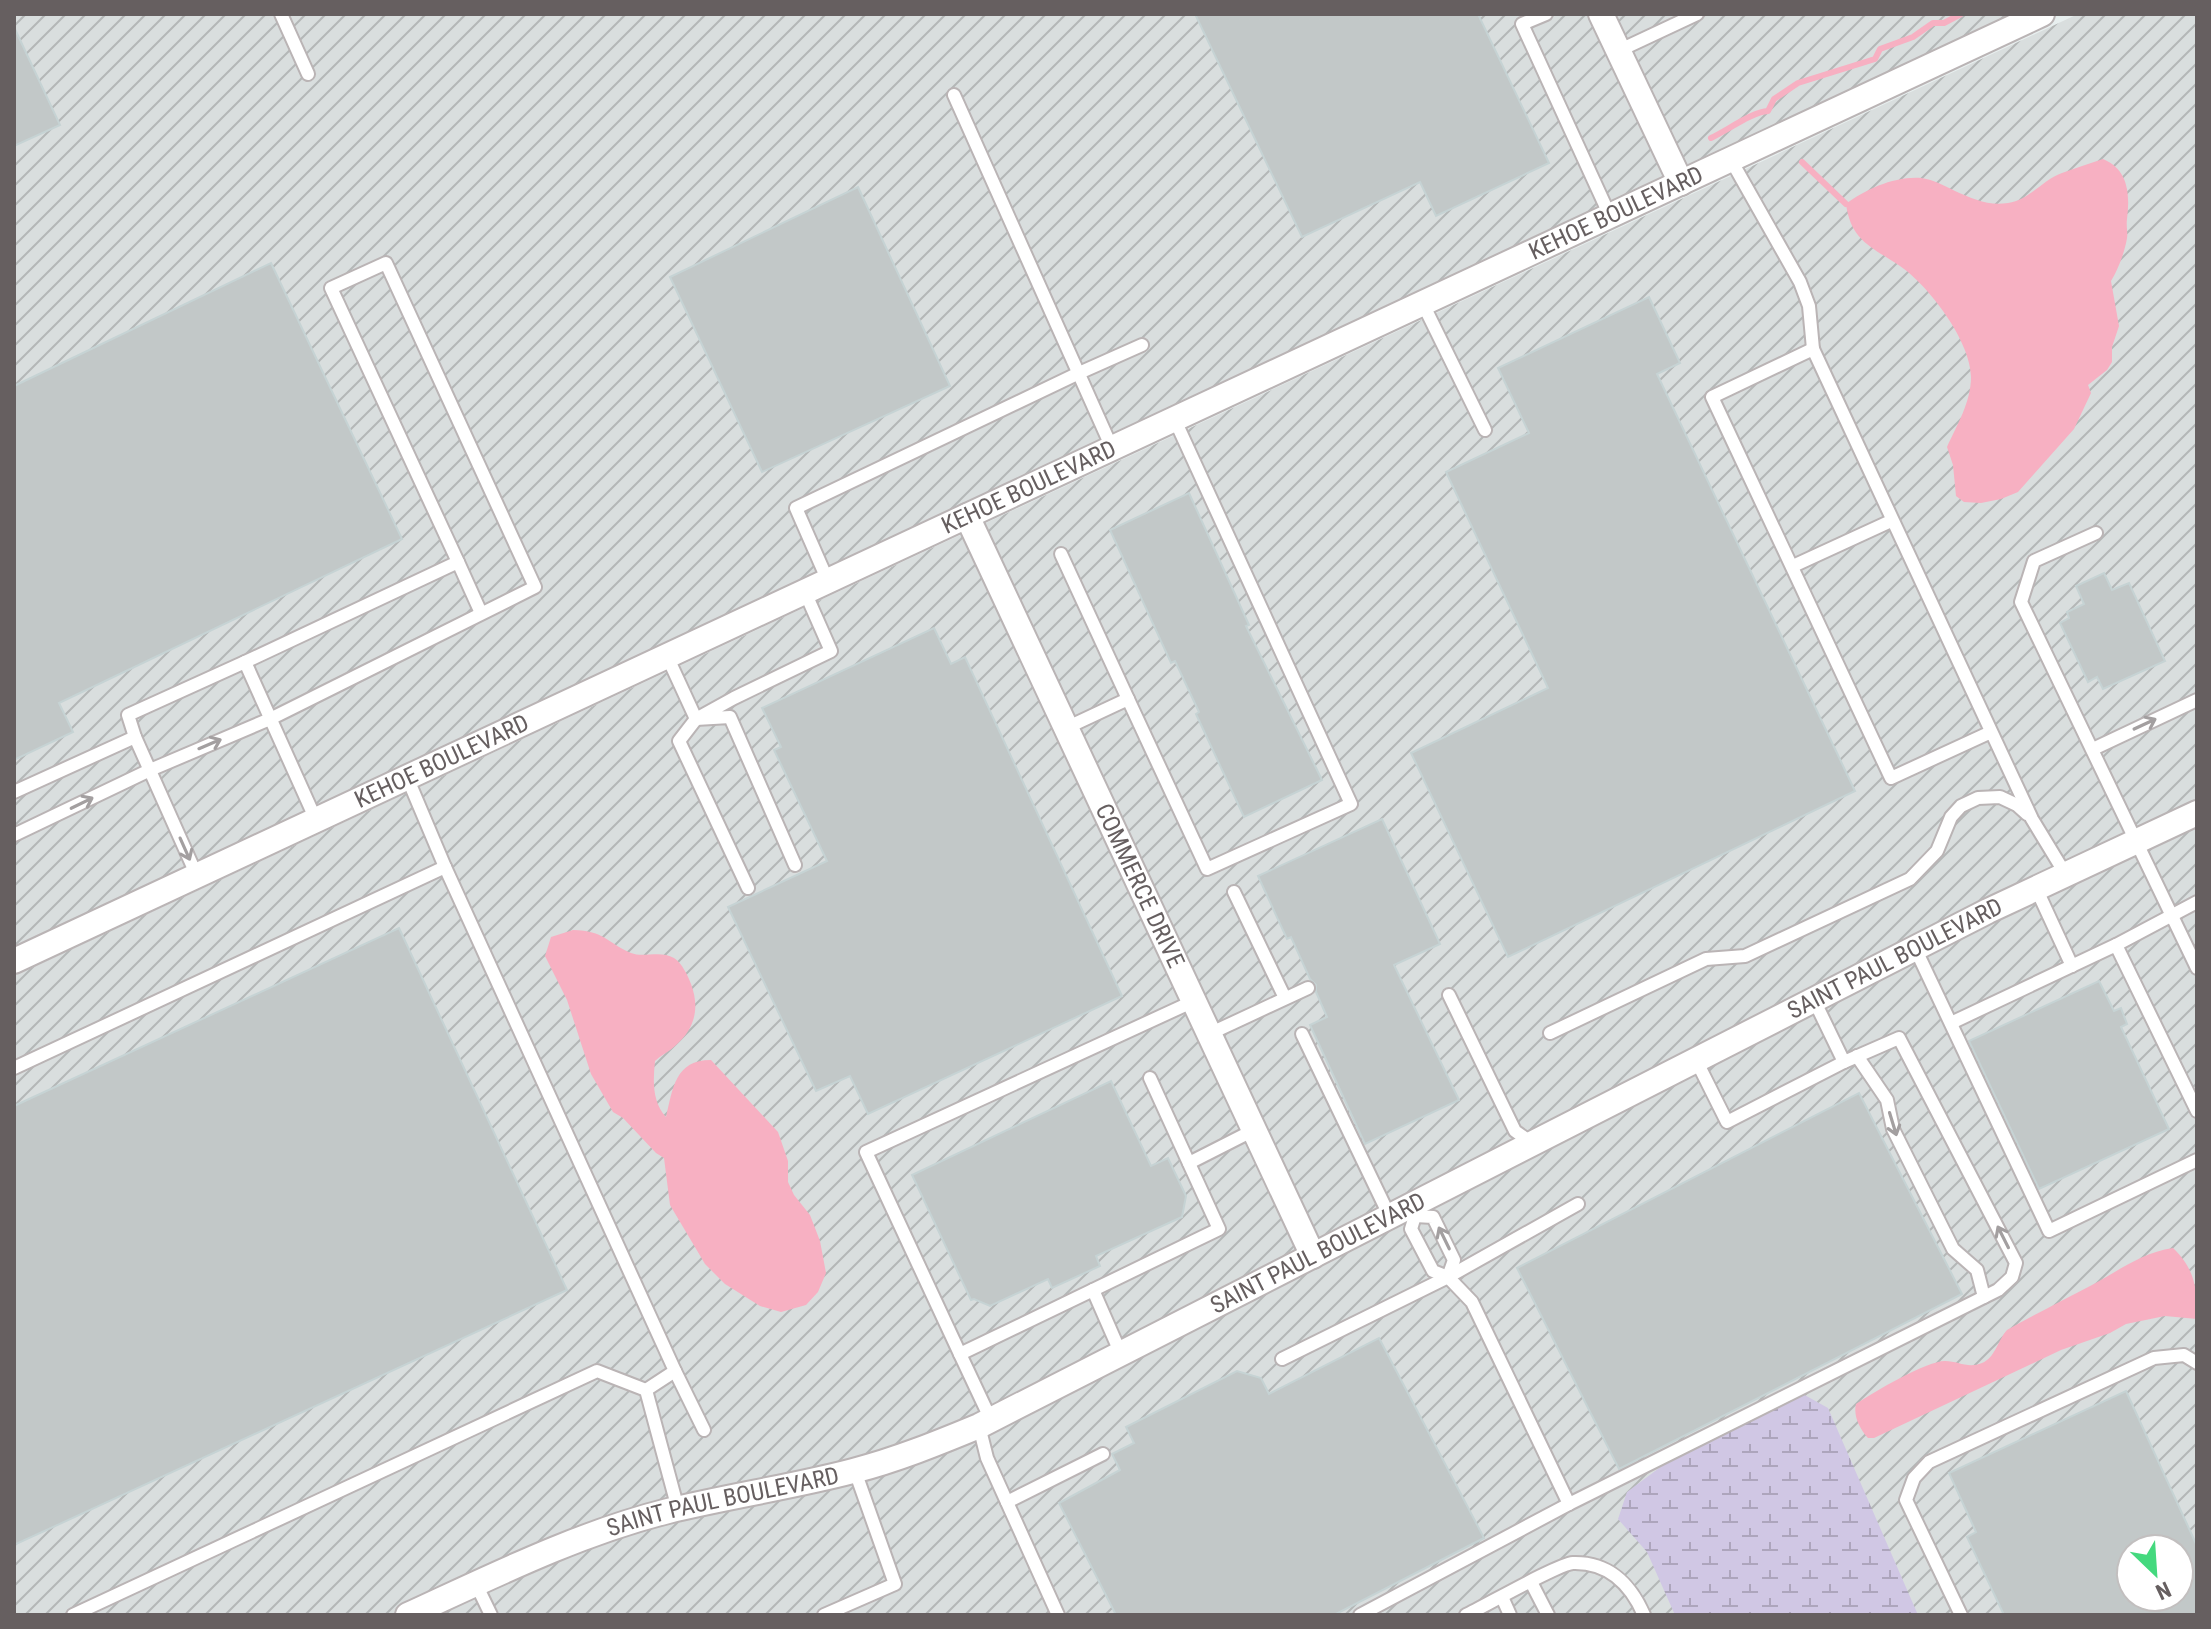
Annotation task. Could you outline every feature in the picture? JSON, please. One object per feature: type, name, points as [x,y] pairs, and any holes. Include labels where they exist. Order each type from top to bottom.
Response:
[{"type":"street","points":[[1601,14],[1681,183]]},
{"type":"street","name":"KEHOE BOULEVARD","points":[[14,961],[2042,14]]},
{"type":"street","name":"COMMERCE DRIVE","points":[[967,516],[1313,1256]]},
{"type":"street","name":"SAINT PAUL BOULEVARD","points":[[408,1615],[567,1543],[678,1509],[855,1471],[918,1451],[985,1423],[1313,1256],[1405,1213],[1915,948],[2197,813]]},
{"type":"lane","points":[[281,14],[308,74]]},
{"type":"lane","points":[[1546,14],[1522,24],[1610,216]]},
{"type":"lane","points":[[1618,51],[1689,16]]},
{"type":"lane","points":[[954,95],[1112,448]]},
{"type":"lane","points":[[1731,160],[1800,282],[1809,306],[1813,349],[2032,819],[2066,875]]},
{"type":"lane","points":[[14,835],[150,770],[270,719],[535,587],[386,263],[331,288],[481,613]]},
{"type":"lane","points":[[1423,304],[1485,430]]},
{"type":"lane","points":[[828,581],[796,508],[1142,345]]},
{"type":"lane","points":[[1813,349],[1712,397],[1891,778],[1991,732]]},
{"type":"lane","points":[[1061,554],[1207,869],[1351,804],[1174,418]]},
{"type":"lane","points":[[1793,566],[1891,521]]},
{"type":"lane","points":[[2096,533],[2034,561],[2021,602],[2197,968]]},
{"type":"lane","points":[[197,876],[128,715],[458,562]]},
{"type":"lane","points":[[748,888],[679,741],[696,719],[831,651],[805,592]]},
{"type":"lane","points":[[667,656],[696,719]]},
{"type":"lane","points":[[245,662],[316,820]]},
{"type":"lane","points":[[1066,728],[1128,699]]},
{"type":"lane","points":[[2093,749],[2197,700]]},
{"type":"lane","points":[[696,719],[730,717],[795,865]]},
{"type":"lane","points":[[14,792],[135,737]]},
{"type":"lane","points":[[407,777],[445,867],[704,1430]]},
{"type":"lane","points":[[1550,1033],[1706,959],[1745,956],[1910,879],[1937,851],[1951,817],[1961,806],[1978,798],[2000,797],[2017,805],[2032,819]]},
{"type":"lane","points":[[14,1068],[445,867]]},
{"type":"lane","points":[[2036,888],[2072,966]]},
{"type":"lane","points":[[1234,892],[1285,998]]},
{"type":"lane","points":[[1951,1023],[2116,945],[2197,902]]},
{"type":"lane","points":[[2116,945],[2197,1111]]},
{"type":"lane","points":[[1915,948],[2049,1231],[2197,1160]]},
{"type":"lane","points":[[1209,1034],[1308,988]]},
{"type":"lane","points":[[1449,995],[1515,1131],[1533,1144]]},
{"type":"lane","points":[[1814,1000],[1850,1059],[1887,1100],[1893,1129],[1953,1249],[1977,1270],[1984,1297]]},
{"type":"lane","points":[[1058,1615],[987,1458],[985,1423],[960,1354],[866,1152],[1194,1001]]},
{"type":"lane","points":[[1302,1034],[1405,1213],[1433,1271],[1448,1277],[1472,1302],[1569,1504]]},
{"type":"lane","points":[[1360,1615],[1569,1504],[1998,1290],[2012,1277],[2016,1263],[1899,1038],[1850,1059],[1727,1122],[1696,1060]]},
{"type":"lane","points":[[960,1354],[1219,1229],[1150,1078]]},
{"type":"lane","points":[[1189,1163],[1254,1130]]},
{"type":"lane","points":[[1282,1359],[1448,1277],[1578,1204]]},
{"type":"lane","points":[[1405,1213],[1433,1217],[1454,1260],[1448,1277]]},
{"type":"lane","points":[[1093,1290],[1121,1354]]},
{"type":"lane","points":[[1961,1615],[1906,1500],[1914,1478],[1929,1462],[2154,1358],[2184,1355],[2197,1363]]},
{"type":"lane","points":[[73,1615],[597,1371],[646,1390]]},
{"type":"lane","points":[[646,1390],[675,1371]]},
{"type":"lane","points":[[646,1390],[678,1509]]},
{"type":"lane","points":[[1007,1502],[1103,1454]]},
{"type":"lane","points":[[824,1615],[895,1584],[855,1471]]},
{"type":"lane","points":[[1468,1614],[1571,1563],[1598,1566],[1622,1578],[1644,1615]]},
{"type":"lane","points":[[1531,1582],[1548,1615]]},
{"type":"lane","points":[[476,1584],[491,1615]]},
{"type":"lane","points":[[1502,1597],[1510,1615]]},
{"type":"shaded area","points":[[14,14],[2020,14],[14,947]]},
{"type":"shaded area","points":[[2078,14],[2197,14],[2197,1615],[14,1615],[14,976]]},
{"type":"shaded area","points":[[2103,159],[2123,176],[2128,201],[2126,243],[2111,281],[2119,326],[2112,347],[2112,362],[2088,385],[2091,393],[2074,429],[2018,492],[1981,503],[1964,502],[1956,496],[1953,465],[1947,447],[1969,395],[1971,377],[1964,347],[1946,315],[1923,286],[1858,235],[1846,204],[1881,185],[1911,178],[1930,180],[1981,201],[2008,203],[2023,198],[2055,176]]},
{"type":"shaded area","points":[[573,930],[599,935],[636,954],[669,956],[677,960],[684,970],[694,993],[694,1018],[682,1039],[655,1061],[654,1084],[658,1105],[666,1117],[674,1086],[683,1070],[699,1061],[711,1060],[778,1132],[788,1161],[788,1182],[810,1215],[820,1241],[826,1273],[818,1292],[806,1305],[781,1312],[760,1306],[725,1284],[705,1264],[670,1205],[664,1158],[613,1112],[591,1074],[567,1000],[545,956],[551,937]]},
{"type":"shaded area","points":[[2173,1248],[2191,1272],[2197,1319],[2165,1316],[2126,1324],[2110,1333],[2061,1350],[1874,1438],[1868,1438],[1860,1426],[1855,1413],[1856,1404],[1886,1386],[1936,1362],[1982,1363],[1990,1357],[2007,1330],[2141,1258]]},
{"type":"green space","points":[[1801,1393],[1828,1408],[1918,1615],[1675,1615],[1647,1552],[1618,1519],[1627,1492],[1686,1448]]},
{"type":"building","points":[[1195,14],[1478,14],[1549,163],[1436,216],[1420,182],[1302,237]]},
{"type":"building","points":[[14,27],[60,125],[14,146]]},
{"type":"building","points":[[858,187],[950,386],[762,472],[670,277]]},
{"type":"building","points":[[271,263],[402,539],[59,703],[73,732],[14,760],[14,386]]},
{"type":"building","points":[[1649,297],[1680,363],[1657,374],[1855,791],[1508,957],[1411,753],[1548,688],[1446,472],[1529,433],[1498,368]]},
{"type":"building","points":[[1189,493],[1249,625],[1246,626],[1322,780],[1244,817],[1196,714],[1199,712],[1175,661],[1171,663],[1110,530]]},
{"type":"building","points":[[2104,573],[2112,590],[2129,583],[2165,661],[2103,689],[2097,677],[2088,682],[2060,623],[2069,618],[2067,612],[2084,604],[2076,586]]},
{"type":"building","points":[[934,628],[951,664],[965,657],[1122,996],[868,1114],[850,1076],[816,1091],[728,907],[827,861],[774,750],[781,747],[762,708]]},
{"type":"building","points":[[1382,819],[1440,944],[1394,965],[1459,1100],[1365,1144],[1310,1025],[1327,1017],[1316,985],[1310,979],[1291,937],[1287,939],[1258,876]]},
{"type":"building","points":[[399,928],[567,1290],[14,1545],[14,1106]]},
{"type":"building","points":[[2099,981],[2114,1011],[2121,1008],[2127,1024],[2121,1027],[2169,1129],[2039,1189],[1969,1041]]},
{"type":"building","points":[[1111,1081],[1151,1166],[1168,1158],[1186,1196],[1182,1217],[1096,1256],[1100,1266],[1052,1288],[1048,1279],[990,1306],[971,1300],[912,1175]]},
{"type":"building","points":[[1859,1093],[1962,1294],[1619,1469],[1517,1268]]},
{"type":"building","points":[[1379,1338],[1484,1538],[1334,1615],[1116,1615],[1059,1503],[1120,1470],[1112,1454],[1134,1443],[1126,1427],[1237,1371],[1261,1378],[1269,1394]]},
{"type":"building","points":[[2126,1391],[2191,1533],[2115,1533],[2115,1613],[2195,1613],[2195,1542],[2197,1615],[2004,1615],[1967,1537],[1976,1532],[1949,1473]]},
{"type":"waterway","points":[[1711,138],[1747,118],[1768,111],[1774,99],[1798,83],[1875,59],[1880,49],[1913,37],[1933,23],[1944,23],[1961,14]]},
{"type":"waterway","points":[[1802,162],[1846,204]]}]
